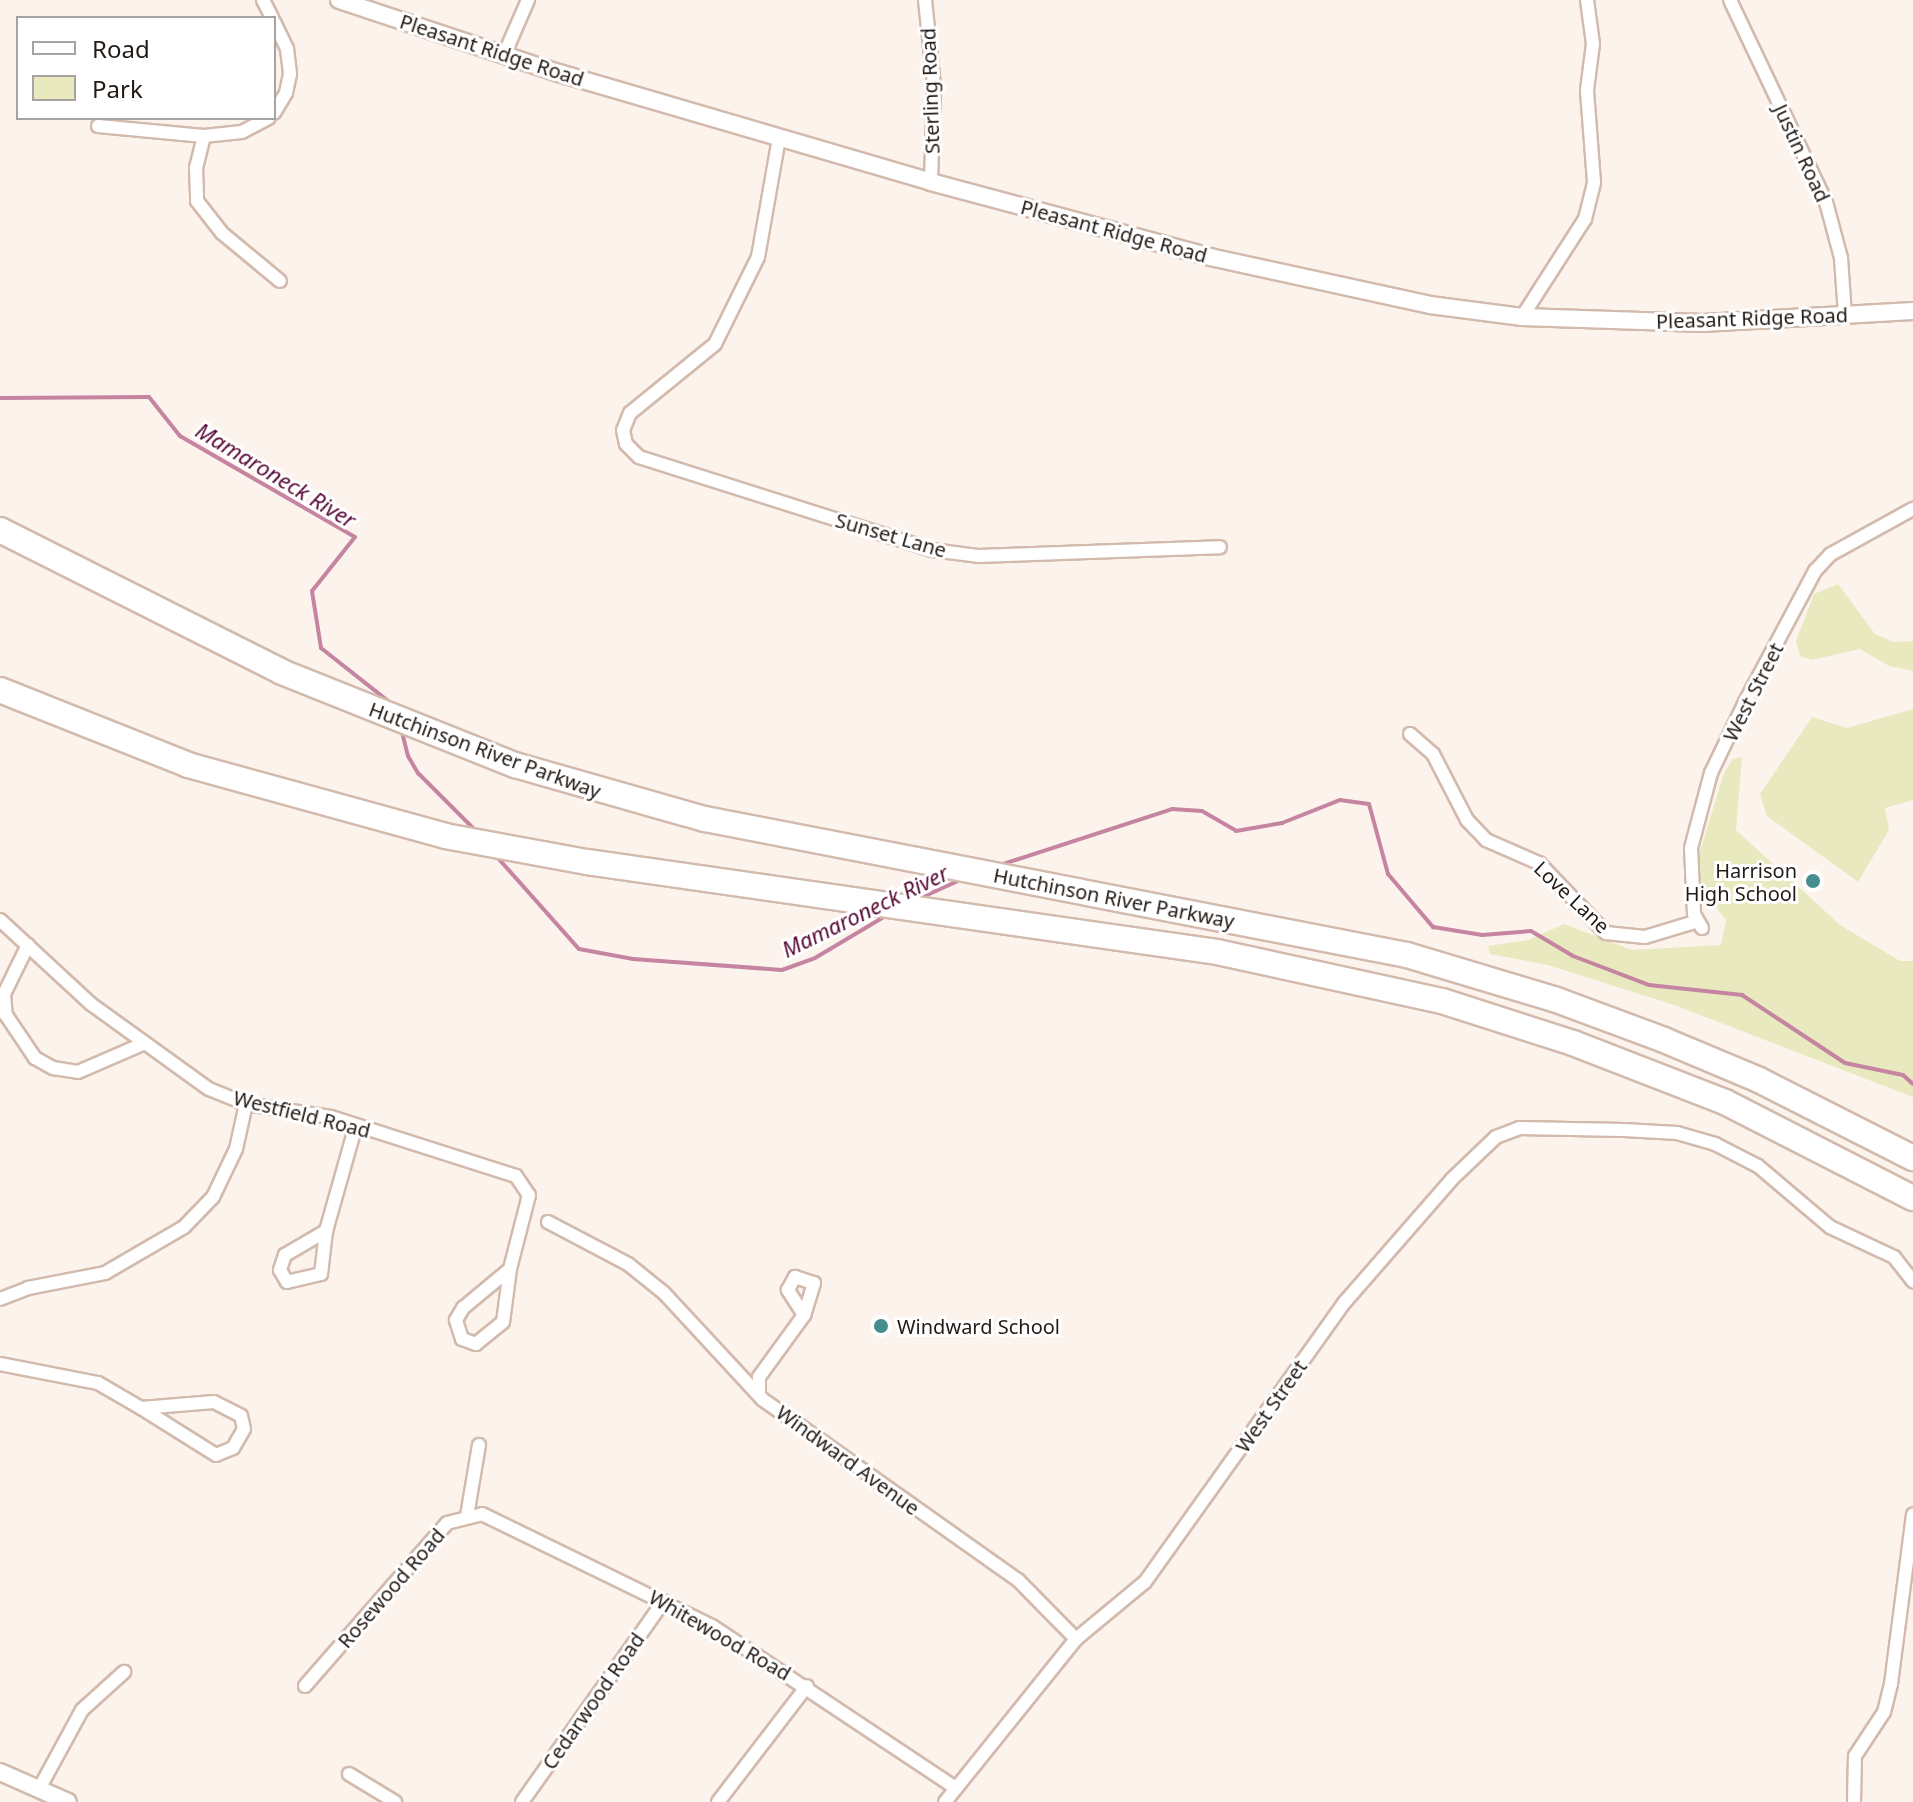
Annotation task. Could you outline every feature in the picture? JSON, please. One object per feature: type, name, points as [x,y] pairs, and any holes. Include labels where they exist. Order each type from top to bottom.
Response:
[{"type":"highway","name":"Hutchinson River Parkway","points":[[0,530],[352,703],[439,737],[654,807],[1407,955],[1554,999],[1759,1080],[1913,1158]]},
{"type":"highway","name":"Hutchinson River Parkway","points":[[0,690],[188,765],[445,836],[521,851],[1255,958],[1488,1014],[1725,1102],[1913,1198]]},
{"type":"highway","points":[[1759,1080],[1830,1104],[1913,1145]]},
{"type":"street","name":"Pleasant Ridge Road","points":[[339,0],[504,55],[931,182],[1210,257],[1430,305],[1522,317],[1703,323],[1913,311]]},
{"type":"street","points":[[504,55],[528,0]]},
{"type":"street","name":"Sterling Road","points":[[925,0],[934,85],[931,182]]},
{"type":"street","points":[[1522,317],[1585,219],[1594,182],[1587,90],[1593,44],[1587,0]]},
{"type":"street","name":"Justin Road","points":[[1730,0],[1826,202],[1841,258],[1845,315]]},
{"type":"street","points":[[276,26],[287,49],[290,74],[286,93],[276,110]]},
{"type":"street","points":[[98,126],[204,136],[242,132],[264,120]]},
{"type":"street","points":[[204,136],[196,167],[197,201],[222,233],[280,281]]},
{"type":"street","name":"Sunset Lane","points":[[779,138],[758,257],[731,315],[701,359],[644,397],[623,430],[626,444],[639,457],[932,550],[978,556],[1220,547]]},
{"type":"street","name":"West Street","points":[[1699,925],[1691,848],[1711,773],[1745,702],[1815,571],[1831,554],[1913,509]]},
{"type":"street","name":"Love Lane","points":[[1410,734],[1433,754],[1467,820],[1486,840],[1539,863],[1606,933],[1645,937],[1699,925]]},
{"type":"street","name":"Westfield Road","points":[[0,920],[91,1004],[209,1089],[246,1104],[356,1125],[516,1176],[529,1195],[527,1217],[510,1269]]},
{"type":"street","points":[[28,945],[4,994],[6,1015],[35,1058],[78,1072],[145,1043]]},
{"type":"street","points":[[0,1299],[28,1288],[105,1273],[184,1227],[213,1197],[236,1149],[246,1104]]},
{"type":"street","points":[[326,1231],[285,1255],[280,1270],[287,1282],[321,1274],[326,1231],[356,1125]]},
{"type":"street","name":"West Street","points":[[945,1802],[1076,1639],[1145,1582],[1344,1303],[1480,1150],[1519,1128],[1658,1132],[1715,1144],[1758,1166],[1830,1227],[1894,1257],[1913,1281]]},
{"type":"street","name":"Windward Avenue","points":[[548,1222],[628,1264],[664,1293],[759,1392],[813,1439],[1018,1580],[1076,1639]]},
{"type":"street","points":[[510,1269],[503,1322],[476,1344],[462,1339],[456,1320],[463,1308],[510,1269]]},
{"type":"street","points":[[759,1392],[759,1377],[804,1315]]},
{"type":"street","points":[[0,1364],[98,1383],[209,1454],[233,1448],[244,1429],[241,1416],[214,1402],[141,1408]]},
{"type":"street","name":"Rosewood Road","points":[[305,1686],[447,1523],[467,1516],[479,1445]]},
{"type":"street","name":"Whitewood Road","points":[[467,1516],[482,1514],[664,1601],[807,1686],[956,1788]]},
{"type":"street","points":[[1854,1802],[1855,1756],[1884,1712],[1891,1684],[1913,1514]]},
{"type":"street","name":"Cedarwood Road","points":[[522,1802],[664,1601]]},
{"type":"street","points":[[39,1789],[82,1710],[124,1672]]},
{"type":"street","points":[[718,1802],[807,1686]]},
{"type":"street","points":[[0,1772],[68,1802]]},
{"type":"street","points":[[349,1774],[395,1802]]},
{"type":"green space","points":[[1838,584],[1875,634],[1894,642],[1913,641],[1913,671],[1889,666],[1860,649],[1812,660],[1800,656],[1796,641],[1814,594]]},
{"type":"green space","points":[[1913,709],[1913,800],[1885,808],[1889,830],[1858,882],[1767,816],[1760,794],[1812,717],[1847,728]]},
{"type":"green space","points":[[1742,757],[1736,830],[1840,925],[1900,961],[1913,961],[1913,1097],[1677,1006],[1548,965],[1490,954],[1488,946],[1528,940],[1564,924],[1632,950],[1721,945],[1726,920],[1692,877],[1724,773],[1733,759]]},
{"type":"waterway","name":"Mamaroneck River","points":[[0,398],[149,397],[180,436],[355,537],[312,591],[321,648],[397,708]]},
{"type":"waterway","name":"Mamaroneck River","points":[[401,728],[408,756],[418,773],[476,831]]},
{"type":"waterway","name":"Mamaroneck River","points":[[997,866],[1172,809],[1202,811],[1236,831],[1282,823],[1340,800],[1369,804],[1388,874],[1433,927],[1482,935],[1531,931],[1573,956],[1649,985],[1742,995],[1845,1063],[1903,1075],[1913,1084]]},
{"type":"waterway","name":"Mamaroneck River","points":[[497,857],[579,949],[633,959],[782,970],[815,958],[887,915]]},
{"type":"waterway","name":"Mamaroneck River","points":[[916,900],[962,879]]},
{"type":"place","name":"Harrison High School","points":[[1813,881]]},
{"type":"place","name":"Windward School","points":[[881,1326]]}]
